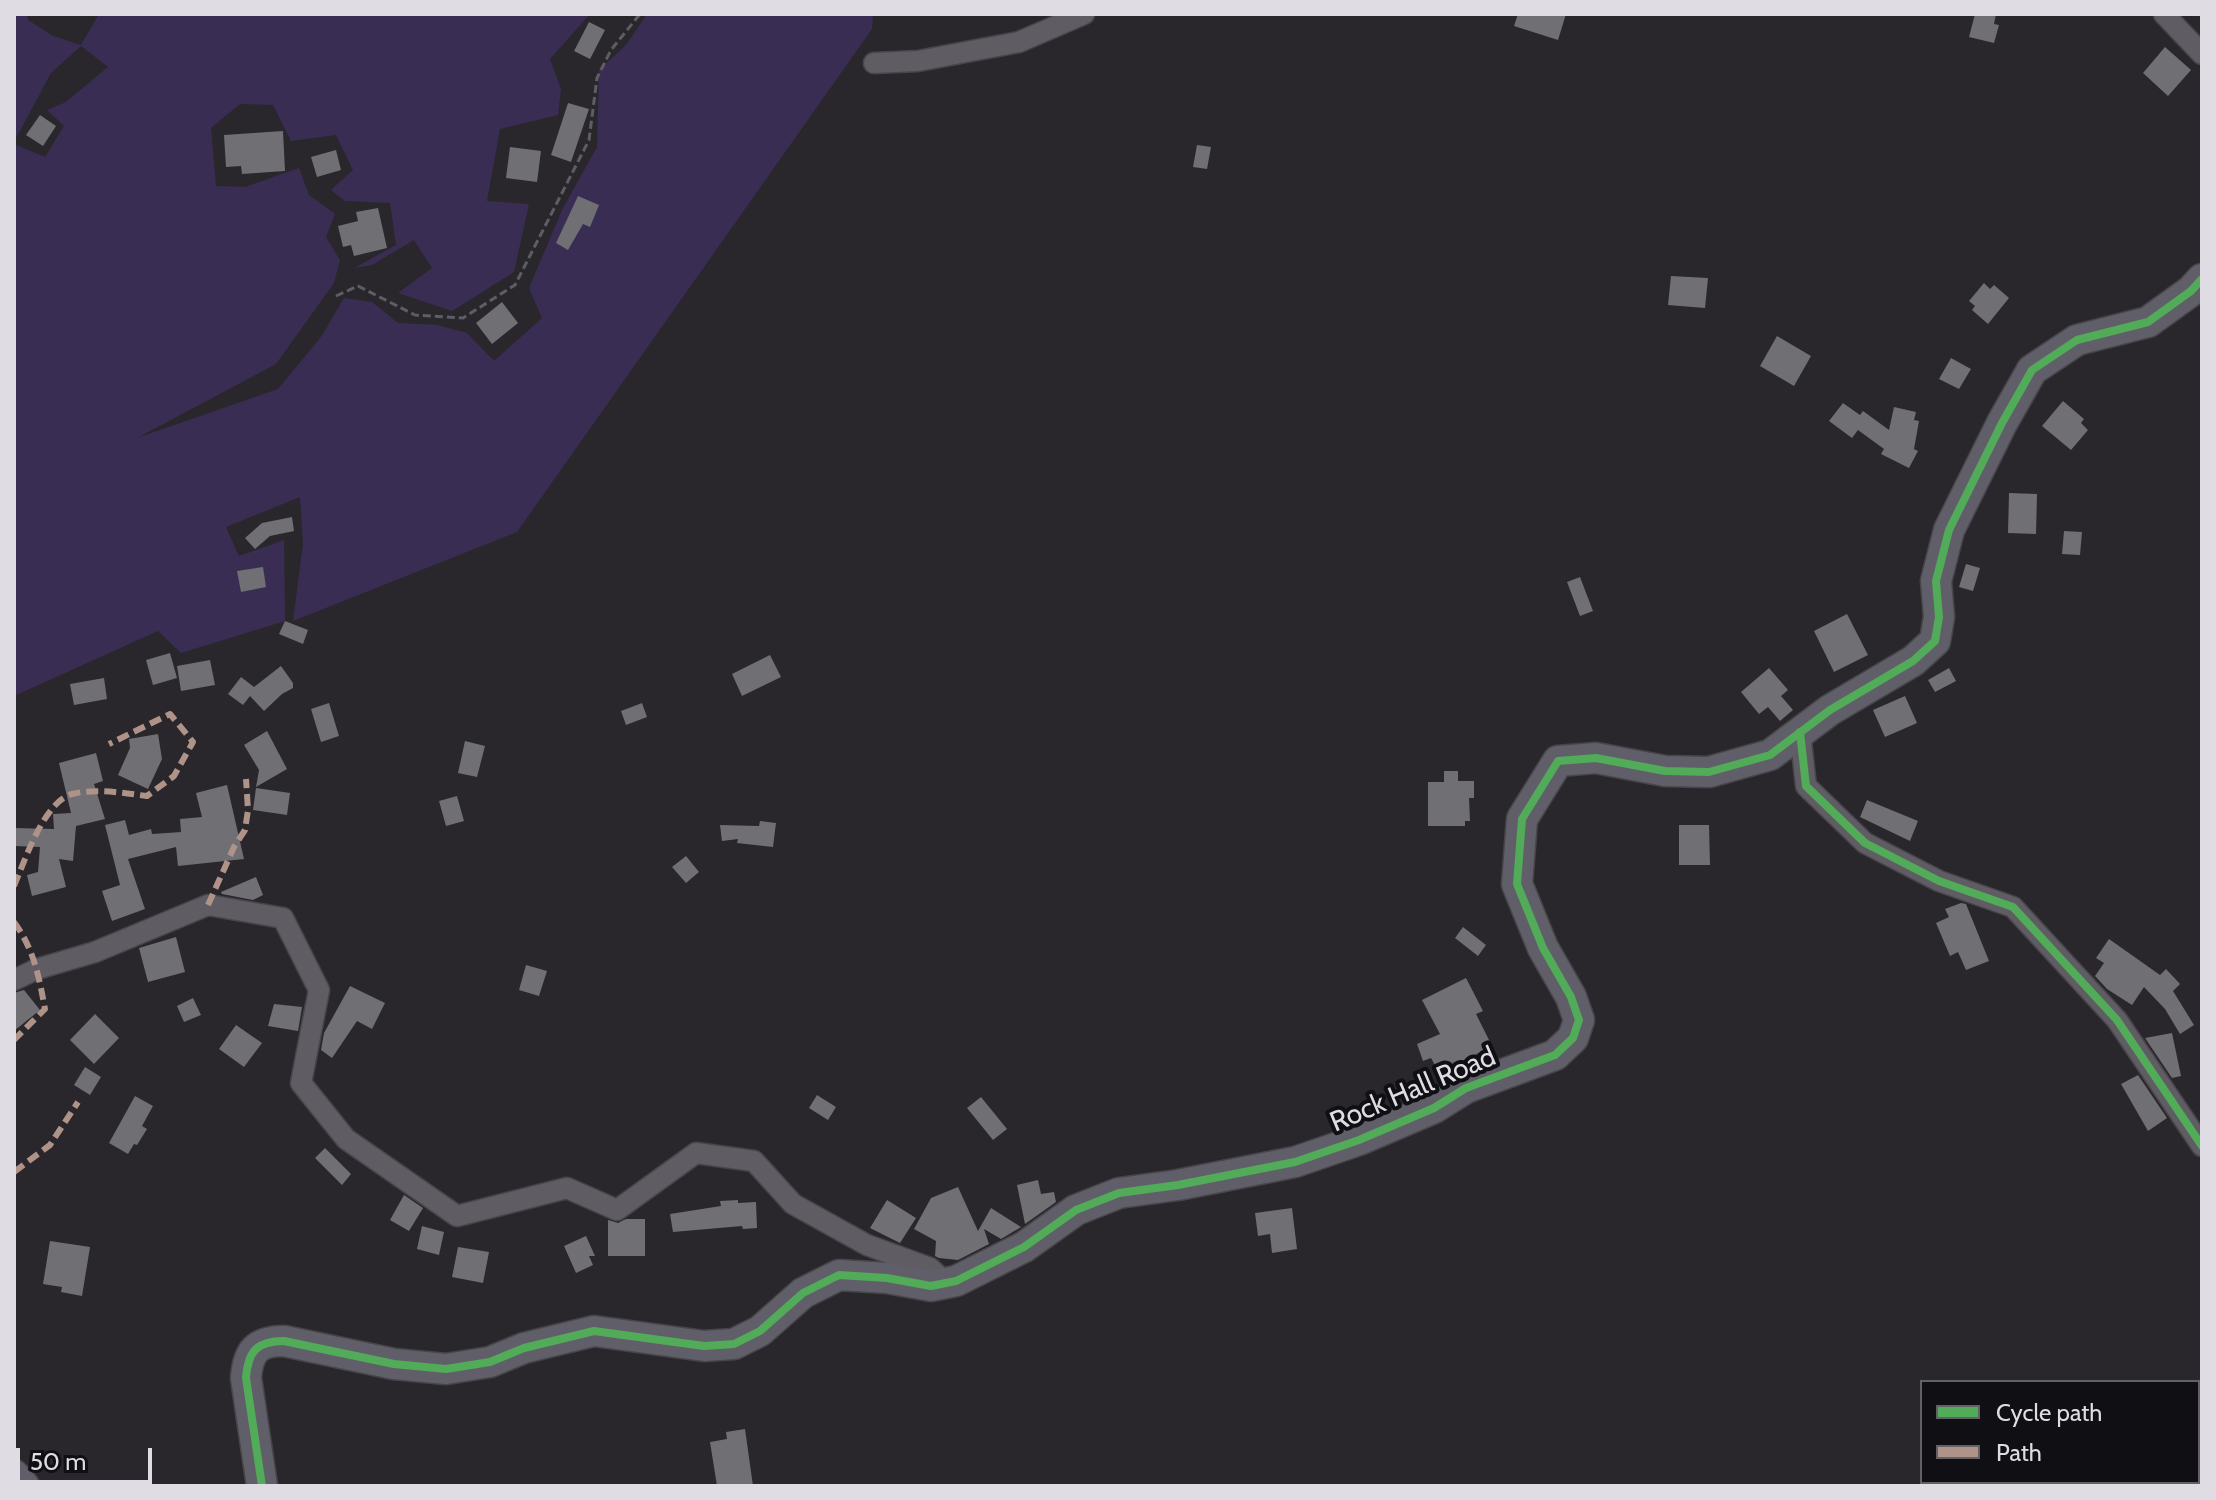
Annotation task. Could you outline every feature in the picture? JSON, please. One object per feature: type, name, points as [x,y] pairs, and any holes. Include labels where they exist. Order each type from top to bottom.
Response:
[{"type":"street","points":[[874,63],[918,61],[1019,42],[1084,14]]},
{"type":"street","points":[[2164,14],[2202,54]]},
{"type":"street","name":"Rock Hall Road","points":[[262,1486],[246,1378],[247,1363],[255,1349],[268,1341],[284,1341],[394,1364],[446,1369],[490,1362],[524,1348],[594,1331],[704,1346],[734,1344],[760,1331],[803,1293],[839,1275],[887,1278],[931,1286],[956,1281],[1024,1247],[1076,1210],[1119,1193],[1295,1162],[1359,1140],[1434,1108],[1466,1088],[1555,1055],[1573,1038],[1579,1020],[1571,997],[1543,948],[1517,884],[1522,819],[1558,761],[1596,758],[1665,771],[1709,772],[1770,755],[1830,710],[1913,661],[1935,641],[1939,617],[1936,581],[1949,530],[2032,370],[2077,340],[2148,322],[2191,291],[2202,279]]},
{"type":"street","points":[[1800,732],[1806,786],[1865,843],[1939,881],[2013,907],[2117,1020],[2202,1146]]},
{"type":"street","points":[[14,980],[37,969],[95,952],[208,905],[283,918],[319,990],[301,1083],[346,1139],[457,1216],[567,1188],[617,1210],[696,1153],[754,1161],[793,1204],[867,1245],[930,1268],[944,1281],[956,1281]]},
{"type":"street","points":[[14,1475],[24,1486]]},
{"type":"path","points":[[336,296],[358,286],[415,315],[463,318],[515,285],[589,140],[597,78],[611,50],[640,14]]},
{"type":"shaded area","points":[[14,14],[27,14],[28,20],[53,36],[81,45],[99,14],[590,14],[550,59],[561,89],[558,115],[500,129],[487,201],[529,204],[514,272],[452,311],[398,293],[432,268],[414,240],[372,265],[354,268],[396,245],[390,203],[345,201],[331,190],[353,170],[336,135],[291,141],[273,105],[240,104],[211,128],[216,186],[245,187],[299,168],[309,195],[335,214],[326,237],[340,260],[334,283],[276,364],[137,438],[278,389],[321,337],[344,298],[372,302],[398,323],[437,325],[467,333],[494,361],[542,318],[529,288],[563,208],[597,147],[599,70],[626,45],[647,14],[873,14],[872,29],[517,532],[293,621],[303,544],[300,497],[226,527],[239,556],[284,540],[285,621],[181,653],[158,631],[14,696],[14,144],[45,157],[64,126],[47,110],[66,102],[108,67],[81,46],[51,73],[14,142]]},
{"type":"building","points":[[1518,14],[1566,14],[1558,40],[1514,26]]},
{"type":"building","points":[[1975,14],[1996,14],[1994,24],[1999,25],[1994,43],[1969,37]]},
{"type":"building","points":[[589,22],[605,30],[590,59],[574,51]]},
{"type":"building","points":[[2165,47],[2191,70],[2168,96],[2143,73]]},
{"type":"building","points":[[568,103],[589,109],[571,162],[551,155]]},
{"type":"building","points":[[40,115],[56,126],[43,146],[26,135]]},
{"type":"building","points":[[283,131],[285,171],[242,174],[241,166],[226,167],[224,135]]},
{"type":"building","points":[[1197,145],[1211,147],[1207,169],[1193,167]]},
{"type":"building","points":[[510,147],[541,151],[537,182],[506,178]]},
{"type":"building","points":[[336,150],[341,170],[317,177],[311,157]]},
{"type":"building","points":[[578,196],[599,205],[590,227],[583,224],[568,250],[556,243]]},
{"type":"building","points":[[378,208],[387,248],[354,256],[351,245],[343,247],[338,226],[358,221],[356,212]]},
{"type":"building","points":[[1671,276],[1708,278],[1705,308],[1668,305]]},
{"type":"building","points":[[1984,283],[1990,289],[1994,285],[2009,298],[1988,324],[1972,310],[1975,306],[1969,301]]},
{"type":"building","points":[[502,302],[518,323],[492,344],[476,323]]},
{"type":"building","points":[[1777,336],[1811,356],[1794,386],[1760,366]]},
{"type":"building","points":[[1951,358],[1971,369],[1959,389],[1939,379]]},
{"type":"building","points":[[2063,401],[2084,419],[2081,423],[2088,430],[2071,450],[2042,426]]},
{"type":"building","points":[[1843,403],[1860,415],[1863,411],[1889,430],[1894,407],[1916,412],[1914,420],[1919,421],[1914,449],[1918,451],[1909,468],[1881,454],[1884,449],[1858,430],[1852,438],[1829,421]]},
{"type":"building","points":[[2009,493],[2037,494],[2036,534],[2008,533]]},
{"type":"building","points":[[292,517],[294,531],[270,536],[255,549],[245,538],[262,523]]},
{"type":"building","points":[[2064,531],[2082,532],[2080,555],[2062,554]]},
{"type":"building","points":[[1966,564],[1980,568],[1973,591],[1959,587]]},
{"type":"building","points":[[263,567],[266,587],[241,592],[237,571]]},
{"type":"building","points":[[1580,577],[1593,611],[1580,616],[1567,582]]},
{"type":"building","points":[[1847,614],[1868,655],[1834,672],[1814,631]]},
{"type":"building","points":[[285,621],[308,630],[303,644],[279,634]]},
{"type":"building","points":[[170,653],[177,678],[153,685],[146,660]]},
{"type":"building","points":[[770,655],[781,677],[742,696],[732,674]]},
{"type":"building","points":[[210,660],[215,685],[181,691],[177,666]]},
{"type":"building","points":[[281,666],[293,688],[264,711],[250,696],[243,705],[228,694],[241,677],[254,687]]},
{"type":"building","points":[[1769,668],[1788,690],[1781,696],[1793,710],[1780,721],[1768,707],[1759,714],[1741,692]]},
{"type":"building","points":[[1949,668],[1956,681],[1935,692],[1928,680]]},
{"type":"building","points":[[104,678],[107,699],[74,705],[70,684]]},
{"type":"building","points":[[1905,696],[1917,723],[1885,737],[1873,710]]},
{"type":"building","points":[[329,703],[339,736],[321,742],[311,709]]},
{"type":"building","points":[[642,703],[647,717],[626,725],[621,711]]},
{"type":"building","points":[[267,731],[287,769],[256,787],[259,770],[244,745]]},
{"type":"building","points":[[158,734],[162,759],[148,789],[118,775],[130,748],[129,739]]},
{"type":"building","points":[[465,741],[485,746],[477,777],[458,773]]},
{"type":"building","points":[[96,753],[103,781],[94,784],[105,819],[76,826],[73,861],[59,859],[66,887],[32,896],[27,875],[38,872],[40,847],[14,846],[14,828],[54,829],[53,814],[71,813],[59,763]]},
{"type":"building","points":[[1444,771],[1458,771],[1458,781],[1474,781],[1474,798],[1469,798],[1470,821],[1465,821],[1465,826],[1428,826],[1428,782],[1444,782]]},
{"type":"building","points":[[227,785],[244,859],[178,866],[176,847],[128,859],[145,909],[112,921],[102,891],[120,885],[105,825],[125,820],[129,835],[151,829],[152,834],[181,832],[180,819],[202,817],[196,793]]},
{"type":"building","points":[[256,788],[290,793],[287,815],[253,810]]},
{"type":"building","points":[[457,796],[464,821],[446,826],[439,801]]},
{"type":"building","points":[[1867,800],[1918,821],[1910,841],[1860,817]]},
{"type":"building","points":[[760,821],[776,823],[773,847],[737,843],[738,839],[722,841],[720,825],[759,826]]},
{"type":"building","points":[[1679,825],[1709,825],[1710,865],[1679,865]]},
{"type":"building","points":[[686,856],[699,872],[686,883],[672,867]]},
{"type":"building","points":[[256,877],[263,895],[253,900],[221,892]]},
{"type":"building","points":[[1966,904],[1989,961],[1966,970],[1958,952],[1950,956],[1936,923],[1949,917],[1945,909]]},
{"type":"building","points":[[1463,927],[1486,945],[1478,956],[1455,938]]},
{"type":"building","points":[[176,937],[185,972],[148,982],[139,948]]},
{"type":"building","points":[[2109,939],[2160,975],[2166,969],[2180,984],[2173,991],[2194,1025],[2180,1034],[2165,1009],[2144,987],[2132,1005],[2107,989],[2095,976],[2104,963],[2096,958]]},
{"type":"building","points":[[526,965],[547,971],[539,996],[519,990]]},
{"type":"building","points":[[1466,978],[1483,1011],[1476,1014],[1492,1046],[1438,1071],[1431,1058],[1423,1061],[1417,1044],[1440,1034],[1422,1000]]},
{"type":"building","points":[[350,986],[385,1003],[372,1029],[357,1021],[332,1058],[321,1050],[324,1033]]},
{"type":"building","points":[[24,990],[40,1010],[14,1031],[14,993]]},
{"type":"building","points":[[193,998],[201,1015],[184,1022],[177,1006]]},
{"type":"building","points":[[274,1004],[302,1007],[298,1031],[268,1026]]},
{"type":"building","points":[[95,1014],[119,1038],[94,1064],[70,1040]]},
{"type":"building","points":[[236,1025],[262,1043],[244,1067],[219,1049]]},
{"type":"building","points":[[2172,1033],[2181,1076],[2172,1078],[2145,1038]]},
{"type":"building","points":[[85,1067],[101,1077],[90,1095],[74,1085]]},
{"type":"building","points":[[2138,1075],[2167,1118],[2148,1131],[2121,1084]]},
{"type":"building","points":[[817,1095],[836,1107],[828,1120],[809,1108]]},
{"type":"building","points":[[135,1096],[153,1106],[142,1126],[147,1129],[128,1154],[109,1143]]},
{"type":"building","points":[[981,1097],[1007,1129],[993,1140],[967,1108]]},
{"type":"building","points":[[325,1148],[351,1174],[342,1185],[315,1158]]},
{"type":"building","points":[[1038,1180],[1041,1194],[1054,1192],[1056,1202],[1025,1224],[1017,1185]]},
{"type":"building","points":[[958,1187],[978,1231],[991,1208],[1021,1227],[1001,1239],[984,1229],[989,1244],[958,1260],[935,1256],[936,1241],[914,1229],[931,1198]]},
{"type":"building","points":[[404,1195],[423,1208],[409,1231],[390,1220]]},
{"type":"building","points":[[738,1200],[738,1203],[756,1202],[757,1228],[743,1229],[742,1226],[673,1232],[670,1214],[721,1206],[720,1201]]},
{"type":"building","points":[[887,1200],[916,1218],[900,1243],[870,1228]]},
{"type":"building","points":[[1292,1208],[1297,1249],[1272,1253],[1270,1234],[1258,1236],[1255,1213]]},
{"type":"building","points":[[626,1219],[645,1219],[645,1256],[608,1256],[608,1220],[618,1223]]},
{"type":"building","points":[[422,1226],[444,1232],[439,1255],[417,1249]]},
{"type":"building","points":[[586,1236],[595,1256],[589,1256],[593,1265],[576,1273],[564,1246]]},
{"type":"building","points":[[50,1241],[90,1247],[82,1296],[61,1292],[62,1287],[43,1284]]},
{"type":"building","points":[[458,1247],[489,1252],[483,1283],[452,1277]]},
{"type":"building","points":[[745,1429],[753,1486],[717,1486],[710,1442],[727,1439],[726,1432]]},
{"type":"marked path","points":[[14,886],[44,820],[62,799],[91,791],[147,796],[174,776],[193,742],[170,714],[109,744]]},
{"type":"marked path","points":[[208,905],[245,830],[248,810],[246,779]]},
{"type":"marked path","points":[[14,922],[31,953],[45,1009],[14,1040]]},
{"type":"marked path","points":[[14,1172],[50,1145],[78,1102]]},
{"type":"cycle path","points":[[262,1486],[246,1378],[252,1355],[267,1343],[284,1341],[394,1364],[446,1369],[490,1362],[524,1348],[594,1331],[704,1346],[734,1344],[760,1331],[803,1293],[839,1275],[887,1278],[931,1286],[956,1281],[1024,1247],[1076,1210],[1119,1193],[1295,1162],[1359,1140],[1434,1108],[1466,1088],[1555,1055],[1573,1038],[1579,1020],[1571,997],[1543,948],[1517,884],[1522,819],[1558,761],[1596,758],[1665,771],[1709,772],[1770,755],[1830,710],[1913,661],[1935,641],[1939,617],[1936,581],[1949,530],[2032,370],[2077,340],[2148,322],[2191,291],[2202,279]]},
{"type":"cycle path","points":[[1800,732],[1806,786],[1865,843],[1939,881],[2013,907],[2117,1020],[2202,1146]]}]
